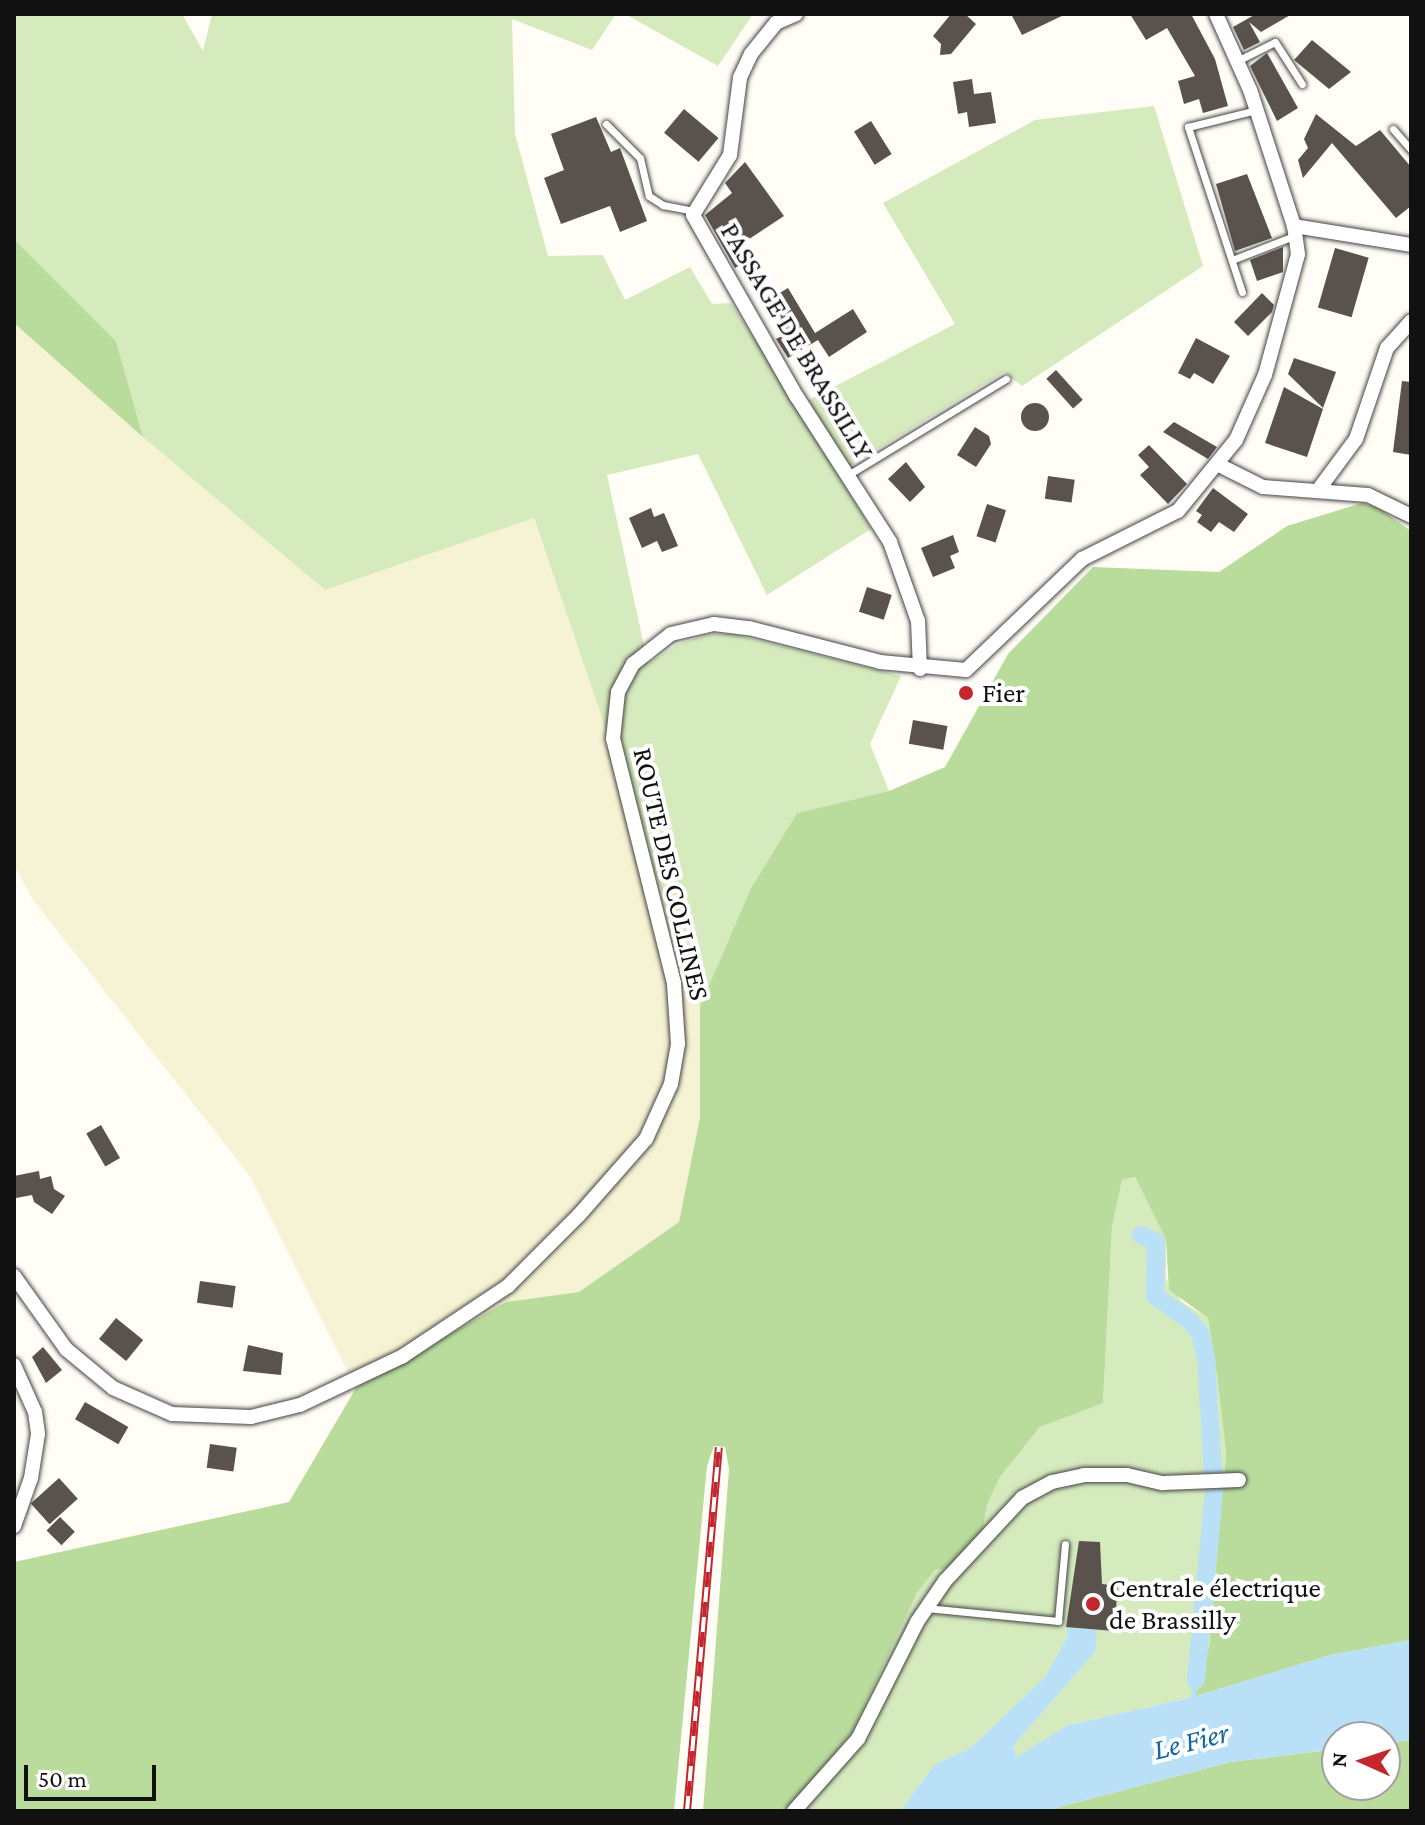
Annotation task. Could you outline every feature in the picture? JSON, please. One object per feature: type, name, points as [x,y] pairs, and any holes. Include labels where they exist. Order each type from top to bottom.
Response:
[{"type":"street","name":"PASSAGE DE BRASSILLY","points":[[796,14],[766,32],[751,54],[740,78],[730,155],[693,211],[695,225],[890,542],[908,585],[920,632],[920,669]]},
{"type":"street","points":[[1216,14],[1256,110],[1295,231],[1411,245]]},
{"type":"street","name":"ROUTE DES COLLINES","points":[[14,1276],[66,1349],[92,1373],[150,1406],[212,1420],[271,1414],[331,1392],[472,1313],[518,1276],[632,1158],[671,1084],[678,1044],[674,983],[613,739],[618,692],[633,664],[671,634],[714,624],[920,669],[950,672],[972,667],[1082,559],[1166,521],[1219,465],[1265,375],[1293,280],[1295,231]]},
{"type":"street","points":[[1319,489],[1356,439],[1387,348],[1411,321]]},
{"type":"street","points":[[1219,465],[1263,487],[1368,495],[1411,516]]},
{"type":"street","points":[[14,1365],[35,1412],[38,1434],[31,1478],[14,1526]]},
{"type":"street","points":[[794,1811],[858,1739],[926,1608],[1022,1498],[1041,1486],[1068,1477],[1121,1474],[1163,1483],[1215,1484],[1239,1480]]},
{"type":"lane","points":[[1237,61],[1275,42],[1302,84]]},
{"type":"lane","points":[[1242,292],[1188,127],[1256,110]]},
{"type":"lane","points":[[606,124],[640,158],[649,196],[693,211]]},
{"type":"lane","points":[[1393,129],[1411,150]]},
{"type":"lane","points":[[1232,260],[1295,231]]},
{"type":"lane","points":[[848,475],[1006,379]]},
{"type":"lane","points":[[926,1608],[1058,1621],[1065,1544]]},
{"type":"shaded area","points":[[14,323],[325,590],[534,518],[700,1006],[700,1117],[679,1222],[579,1292],[506,1302],[356,1388],[250,1176],[33,900],[14,865]]},
{"type":"green space","points":[[14,14],[182,14],[203,51],[212,14],[616,14],[592,50],[512,19],[515,134],[548,256],[603,255],[625,300],[690,267],[712,304],[731,303],[799,405],[955,324],[883,203],[1035,120],[1154,106],[1203,266],[1022,386],[1004,372],[838,473],[871,529],[767,595],[698,454],[607,475],[648,664],[678,644],[709,634],[733,634],[901,676],[870,744],[889,791],[797,813],[751,888],[700,1006],[534,518],[325,590],[143,437],[116,341],[14,239]]},
{"type":"green space","points":[[625,14],[753,14],[718,66]]},
{"type":"green space","points":[[14,239],[116,341],[143,437],[14,323]]},
{"type":"green space","points":[[1362,503],[1377,507],[1411,531],[1411,1640],[1331,1655],[1193,1697],[1209,1647],[1226,1452],[1208,1318],[1169,1290],[1166,1240],[1135,1177],[1122,1180],[1112,1227],[1103,1403],[1040,1427],[1000,1477],[987,1505],[979,1553],[964,1566],[935,1570],[917,1593],[853,1731],[786,1811],[703,1811],[729,1469],[725,1447],[714,1446],[707,1466],[674,1811],[14,1811],[14,1562],[289,1502],[356,1388],[506,1302],[579,1292],[679,1222],[700,1117],[700,1006],[751,888],[797,813],[889,791],[945,767],[1008,654],[1093,567],[1219,572],[1287,526]]},
{"type":"green space","points":[[1135,1177],[1166,1240],[1166,1279],[1182,1302],[1208,1318],[1226,1452],[1209,1647],[1193,1697],[1068,1725],[1017,1758],[1013,1748],[1020,1738],[1095,1652],[1066,1627],[1068,1635],[1045,1677],[969,1749],[935,1764],[900,1811],[786,1811],[853,1731],[917,1593],[935,1570],[964,1566],[979,1553],[987,1505],[1000,1477],[1040,1427],[1103,1402],[1112,1227],[1122,1180]]},
{"type":"green space","points":[[1411,1740],[1411,1811],[1044,1811],[1230,1762],[1321,1751],[1321,1801],[1401,1801],[1401,1741]]},
{"type":"water","name":"Le Fier","points":[[1066,1627],[1097,1630],[1095,1652],[1020,1738],[1013,1748],[1017,1757],[1068,1725],[1193,1697],[1331,1655],[1411,1640],[1411,1740],[1401,1741],[1401,1721],[1321,1721],[1321,1751],[1230,1762],[1044,1811],[900,1811],[935,1764],[969,1749],[1045,1677],[1068,1635]]},
{"type":"building","points":[[951,14],[965,14],[976,24],[951,54],[940,55],[941,44],[933,36]]},
{"type":"building","points":[[1011,14],[1066,14],[1022,35]]},
{"type":"building","points":[[1130,14],[1191,14],[1215,59],[1228,106],[1203,113],[1199,99],[1184,104],[1178,81],[1195,76],[1167,28],[1146,40]]},
{"type":"building","points":[[1256,14],[1292,14],[1261,32],[1249,22],[1260,42],[1244,50],[1233,27]]},
{"type":"building","points":[[1312,40],[1351,72],[1329,89],[1294,60]]},
{"type":"building","points":[[1267,53],[1298,108],[1277,121],[1250,66]]},
{"type":"building","points":[[972,79],[974,94],[991,92],[996,123],[969,127],[967,112],[958,114],[953,82]]},
{"type":"building","points":[[684,109],[718,138],[699,162],[664,133]]},
{"type":"building","points":[[1316,114],[1356,146],[1380,130],[1411,167],[1411,206],[1396,218],[1332,143],[1303,178],[1298,160],[1308,148],[1304,139]]},
{"type":"building","points":[[596,117],[611,152],[620,148],[647,221],[620,232],[610,206],[561,224],[544,178],[564,170],[551,134]]},
{"type":"building","points":[[871,121],[892,154],[875,165],[854,132]]},
{"type":"building","points":[[745,162],[784,216],[740,245],[749,259],[735,268],[705,215],[732,193],[725,183]]},
{"type":"building","points":[[1247,174],[1272,238],[1235,251],[1216,184]]},
{"type":"building","points":[[1283,247],[1283,272],[1257,281],[1250,260]]},
{"type":"building","points":[[1335,248],[1369,258],[1352,317],[1318,308]]},
{"type":"building","points":[[788,288],[815,333],[853,309],[867,332],[829,357],[818,340],[788,358],[776,339],[788,333],[768,300]]},
{"type":"building","points":[[1262,293],[1274,305],[1272,312],[1248,336],[1234,322]]},
{"type":"building","points":[[1196,338],[1230,356],[1213,384],[1194,373],[1190,379],[1178,373]]},
{"type":"building","points":[[1294,358],[1336,372],[1323,408],[1288,374]]},
{"type":"building","points":[[1056,370],[1083,400],[1073,408],[1046,379]]},
{"type":"building","points":[[1402,381],[1411,382],[1411,455],[1393,452]]},
{"type":"building","points":[[1284,387],[1323,409],[1307,457],[1265,443]]},
{"type":"building","points":[[1035,403],[1045,407],[1049,417],[1045,427],[1035,431],[1025,427],[1021,417],[1025,407]]},
{"type":"building","points":[[1174,422],[1217,447],[1208,459],[1163,432]]},
{"type":"building","points":[[975,427],[989,436],[991,444],[976,467],[957,455]]},
{"type":"building","points":[[1149,445],[1187,484],[1168,504],[1140,475],[1149,467],[1138,455]]},
{"type":"building","points":[[906,462],[925,487],[910,502],[888,479]]},
{"type":"building","points":[[1048,476],[1075,480],[1072,503],[1045,499]]},
{"type":"building","points":[[1213,488],[1248,514],[1234,532],[1219,522],[1211,532],[1197,522],[1202,515],[1196,511]]},
{"type":"building","points":[[987,504],[1006,510],[996,543],[976,536]]},
{"type":"building","points":[[651,508],[654,517],[664,513],[678,546],[662,552],[657,541],[642,548],[629,518]]},
{"type":"building","points":[[953,535],[959,552],[950,556],[955,568],[933,577],[921,548]]},
{"type":"building","points":[[867,587],[892,595],[884,620],[859,612]]},
{"type":"building","points":[[913,720],[947,726],[943,750],[909,744]]},
{"type":"building","points":[[101,1125],[120,1158],[105,1166],[86,1134]]},
{"type":"building","points":[[39,1171],[40,1179],[51,1176],[54,1189],[65,1196],[52,1214],[34,1202],[32,1195],[16,1198],[14,1176]]},
{"type":"building","points":[[200,1281],[236,1286],[233,1308],[197,1303]]},
{"type":"building","points":[[116,1318],[143,1340],[126,1361],[99,1339]]},
{"type":"building","points":[[248,1345],[283,1353],[281,1375],[243,1371]]},
{"type":"building","points":[[43,1347],[62,1370],[46,1383],[32,1357]]},
{"type":"building","points":[[85,1402],[128,1427],[118,1444],[75,1419]]},
{"type":"building","points":[[210,1444],[237,1448],[233,1472],[207,1468]]},
{"type":"building","points":[[59,1478],[78,1499],[49,1524],[31,1503]]},
{"type":"building","points":[[60,1517],[75,1532],[61,1545],[47,1530]]},
{"type":"building","name":"Centrale électrique de Brassilly","points":[[1079,1541],[1100,1542],[1102,1584],[1118,1586],[1114,1631],[1066,1627]]},
{"type":"waterway","points":[[1141,1235],[1156,1242],[1155,1296],[1190,1321],[1200,1333],[1206,1357],[1214,1492],[1196,1680]]},
{"type":"waterway","points":[[1191,1703],[1196,1680]]},
{"type":"railway","points":[[687,1811],[719,1447]]},
{"type":"place","name":"Fier","points":[[966,693]]},
{"type":"place","name":"Centrale électrique de Brassilly","points":[[1093,1604]]}]
